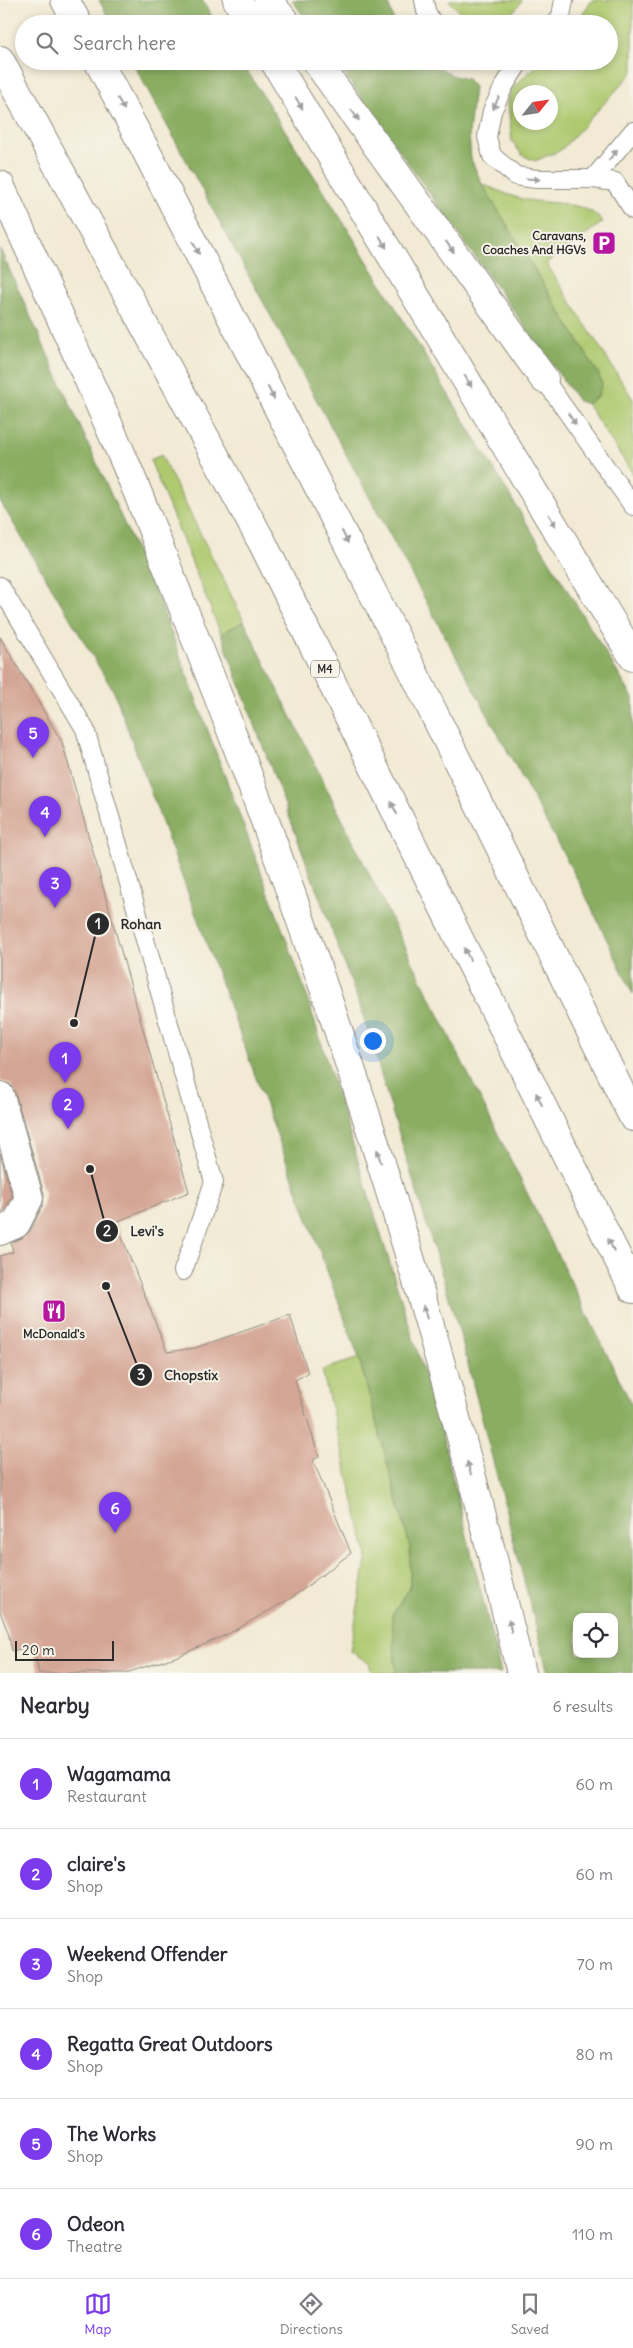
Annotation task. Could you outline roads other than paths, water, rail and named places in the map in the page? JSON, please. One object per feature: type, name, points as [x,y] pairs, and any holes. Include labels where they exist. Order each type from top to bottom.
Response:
[{"type":"main road","points":[[65,0],[73,15]]},
{"type":"main road","points":[[237,0],[246,15]]},
{"type":"main road","points":[[268,0],[280,15]]},
{"type":"main road","name":"M4","points":[[0,60],[263,544],[633,1289]]},
{"type":"main road","points":[[103,70],[412,669],[633,1117]]},
{"type":"main road","points":[[279,70],[633,657]]},
{"type":"main road","points":[[322,70],[544,379]]},
{"type":"main road","points":[[0,185],[126,463],[230,725],[302,921],[370,1127],[426,1317],[488,1534],[522,1673]]},
{"type":"main road","points":[[0,1096],[29,1198],[16,1224],[0,1231]]},
{"type":"lane","points":[[424,0],[428,15]]},
{"type":"lane","points":[[561,15],[564,0]]},
{"type":"lane","points":[[514,70],[492,111],[487,137],[492,156],[516,176],[536,180],[593,179],[615,182],[633,210]]},
{"type":"lane","points":[[593,179],[633,131]]},
{"type":"lane","points":[[544,379],[633,506]]},
{"type":"lane","points":[[0,586],[85,729],[214,1182],[182,1271]]},
{"type":"place","name":"Caravans, Coaches And HGVs","points":[[604,243]]},
{"type":"place","name":"The Works","points":[[33,758]]},
{"type":"place","name":"Regatta Great Outdoors","points":[[45,837]]},
{"type":"place","name":"Weekend Offender","points":[[55,908]]},
{"type":"place","name":"Rohan","points":[[74,1023]]},
{"type":"place","name":"Wagamama","points":[[65,1083]]},
{"type":"place","name":"claire's","points":[[68,1129]]},
{"type":"place","name":"Levi's","points":[[90,1169]]},
{"type":"place","name":"Chopstix","points":[[106,1286]]},
{"type":"place","name":"McDonald's","points":[[54,1311]]},
{"type":"place","name":"Odeon","points":[[115,1533]]}]
